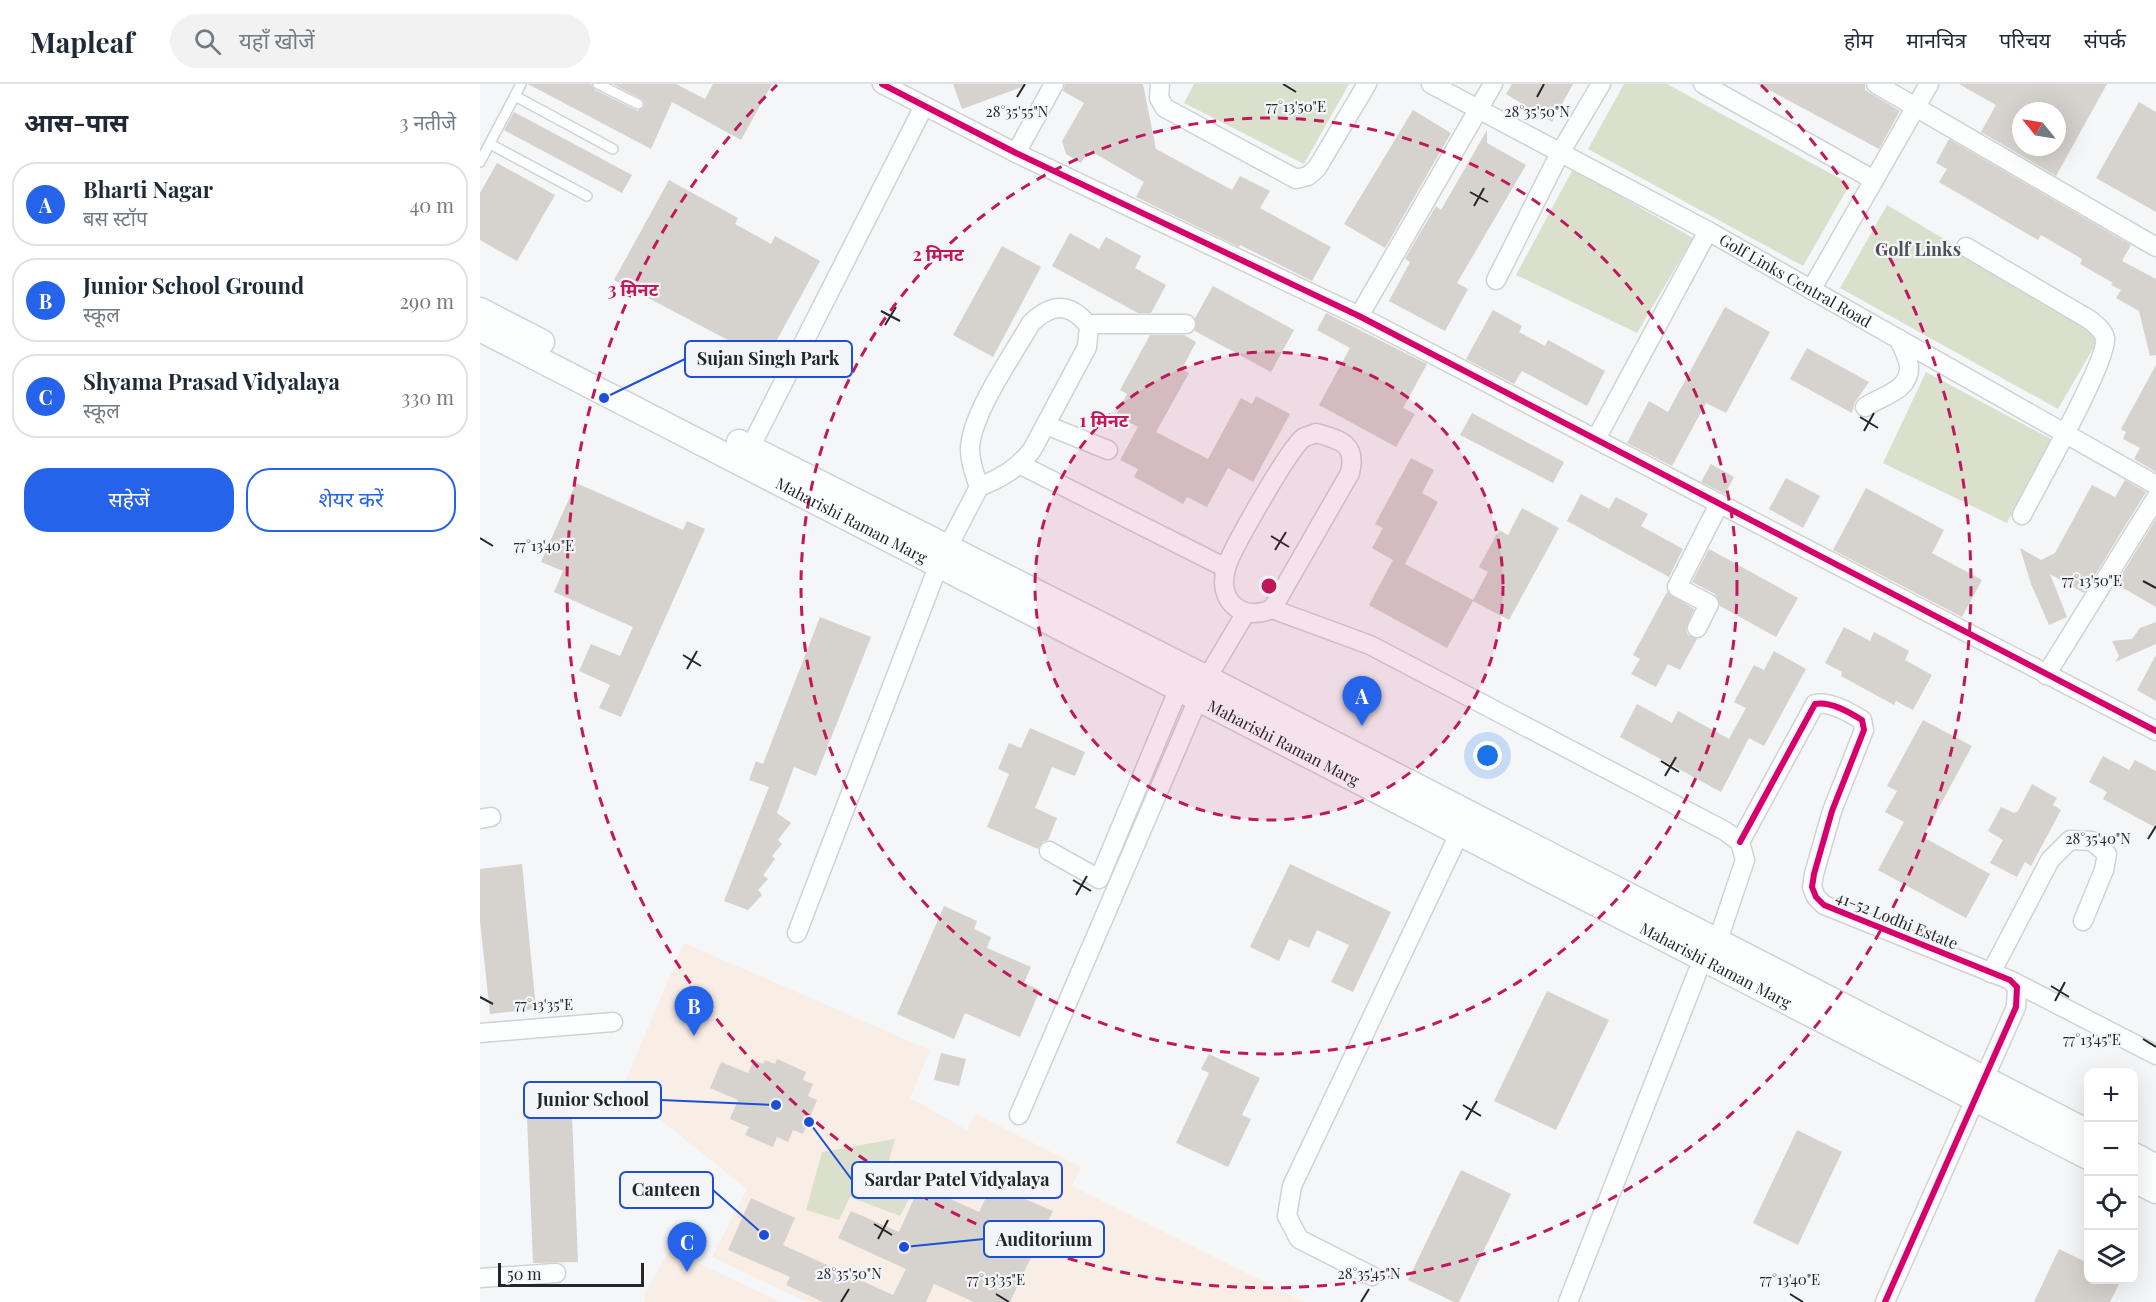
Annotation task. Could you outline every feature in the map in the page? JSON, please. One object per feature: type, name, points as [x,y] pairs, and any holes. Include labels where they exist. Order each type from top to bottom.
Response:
[{"type":"main road","name":"Maharishi Raman Marg","points":[[480,310],[750,448],[943,556]]},
{"type":"main road","name":"Maharishi Raman Marg","points":[[480,329],[943,556],[1195,688],[1711,950],[1978,1088],[2084,1154]]},
{"type":"main road","name":"Maharishi Raman Marg","points":[[1195,688],[1459,834],[1711,950]]},
{"type":"main road","name":"Maharishi Raman Marg","points":[[1978,1088],[2084,1130]]},
{"type":"main road","points":[[2138,1158],[2156,1167]]},
{"type":"main road","points":[[2138,1182],[2156,1191]]},
{"type":"street","points":[[882,84],[1016,153],[1359,316],[2156,731]]},
{"type":"street","points":[[1016,153],[1054,84]]},
{"type":"street","points":[[1160,84],[1159,98],[1165,108],[1296,178],[1308,176],[1317,168],[1367,84]]},
{"type":"street","name":"Golf Links Central Road","points":[[1431,84],[1708,231],[2156,485]]},
{"type":"street","points":[[1359,316],[1493,84]]},
{"type":"street","points":[[1496,280],[1560,153],[1601,84]]},
{"type":"street","points":[[1703,84],[1874,180]]},
{"type":"street","points":[[1876,84],[2156,247]]},
{"type":"street","points":[[1811,290],[1929,84]]},
{"type":"street","points":[[750,448],[924,106]]},
{"type":"street","points":[[1596,440],[1708,231]]},
{"type":"street","points":[[1966,247],[2090,320],[2100,329],[2105,339],[2102,354],[2065,433],[2022,515]]},
{"type":"street","points":[[796,933],[943,556],[979,487],[1004,476],[1021,465],[1046,425],[1087,347],[1090,337],[1088,324],[1081,316],[1065,307],[1042,312],[1031,323],[978,416],[972,434],[971,464],[979,487]]},
{"type":"street","points":[[1088,324],[1186,324]]},
{"type":"street","points":[[1865,407],[1896,391],[1904,381],[1909,366],[1899,339]]},
{"type":"street","points":[[1046,425],[1108,450]]},
{"type":"street","points":[[1316,433],[1335,438],[1348,446],[1354,458],[1350,473],[1272,609],[1258,615],[1245,614],[1236,609],[1224,587],[1226,568],[1279,471],[1304,438],[1316,433]]},
{"type":"street","points":[[1021,465],[1226,568]]},
{"type":"street","points":[[2046,675],[2156,498]]},
{"type":"street","points":[[1697,628],[1709,604],[1677,586],[1719,504]]},
{"type":"street","points":[[1272,609],[1370,645],[1725,831],[1740,842],[1745,860],[1711,950],[1568,1302]]},
{"type":"street","points":[[1049,851],[1099,879],[1195,688],[1245,614]]},
{"type":"street","points":[[1019,1115],[1195,688]]},
{"type":"street","name":"41-52 Lodhi Estate","points":[[1740,842],[1815,704],[1829,704],[1854,715],[1862,720],[1864,730],[1832,811],[1814,874],[1812,887],[1816,897],[1824,905],[2010,980],[2156,1055]]},
{"type":"street","points":[[1372,1275],[1299,1239],[1287,1216],[1292,1186],[1459,834]]},
{"type":"street","points":[[1991,973],[2050,860],[2070,840],[2092,841],[2107,854],[2104,870],[2083,921]]},
{"type":"street","points":[[1885,1302],[1978,1088],[2016,1007],[2017,987],[2010,980]]},
{"type":"street","points":[[480,1033],[612,1022]]},
{"type":"street","points":[[480,1278],[556,1273]]},
{"type":"lane","points":[[480,162],[521,84]]},
{"type":"lane","points":[[598,84],[638,104]]},
{"type":"lane","points":[[515,96],[613,149]]},
{"type":"lane","points":[[490,144],[587,196]]},
{"type":"shaded area","points":[[684,943],[930,1050],[910,1098],[967,1130],[976,1114],[1081,1167],[1072,1186],[1304,1302],[807,1302],[712,1257],[747,1189],[622,1089]]},
{"type":"shaded area","points":[[670,1249],[781,1302],[645,1302],[644,1295]]},
{"type":"green space","points":[[1194,84],[1349,84],[1304,164],[1184,103]]},
{"type":"green space","points":[[1624,84],[1667,84],[1850,184],[1803,266],[1588,149]]},
{"type":"green space","points":[[1573,169],[1693,238],[1637,333],[1516,275]]},
{"type":"green space","points":[[1887,205],[2102,333],[2058,409],[1840,288]]},
{"type":"green space","points":[[1926,372],[2051,439],[2007,523],[1883,463]]},
{"type":"green space","points":[[895,1139],[885,1174],[917,1184],[900,1216],[850,1197],[839,1220],[806,1210],[822,1152]]},
{"type":"building","points":[[528,84],[591,84],[595,90],[638,111],[644,106],[643,100],[613,84],[676,84],[705,99],[713,84],[772,84],[741,140],[672,102],[651,149]]},
{"type":"building","points":[[953,84],[1024,84],[1025,86],[962,109]]},
{"type":"building","points":[[1065,84],[1143,84],[1156,149],[1232,190],[1240,176],[1270,191],[1260,208],[1331,247],[1312,281],[1136,197],[1144,182],[1089,150],[1081,163],[1066,154],[1062,141],[1084,103],[1063,91]]},
{"type":"building","points":[[1512,84],[1573,84],[1552,122],[1506,94]]},
{"type":"building","points":[[1758,84],[1865,84],[1865,90],[1900,111],[1879,149]]},
{"type":"building","points":[[1959,84],[2107,84],[2056,176],[2022,156],[2066,156],[2066,102],[2012,102],[2012,150],[1981,132],[1996,105]]},
{"type":"building","points":[[2139,102],[2156,112],[2156,212],[2096,178]]},
{"type":"building","points":[[1413,110],[1451,133],[1385,248],[1344,224]]},
{"type":"building","points":[[514,112],[632,175],[622,193],[504,130]]},
{"type":"building","points":[[1487,130],[1487,143],[1526,165],[1457,283],[1468,289],[1445,331],[1389,301],[1410,262],[1405,259],[1436,206],[1441,210]]},
{"type":"building","points":[[1949,139],[2131,245],[2122,261],[2156,279],[2156,355],[2150,356],[2139,311],[2116,298],[2121,290],[2111,285],[2113,283],[2080,264],[2082,259],[2041,235],[2038,240],[1939,182],[1947,169],[1936,163]]},
{"type":"building","points":[[497,163],[555,195],[517,261],[480,240],[480,193]]},
{"type":"building","points":[[669,180],[738,218],[735,224],[771,244],[775,236],[820,261],[766,360],[614,280]]},
{"type":"building","points":[[1070,233],[1099,249],[1106,237],[1141,256],[1135,268],[1166,285],[1151,313],[1138,313],[1052,266]]},
{"type":"building","points":[[1002,246],[1041,267],[993,357],[953,335]]},
{"type":"building","points":[[1213,286],[1294,330],[1271,372],[1195,331],[1195,318]]},
{"type":"building","points":[[1725,307],[1770,332],[1726,413],[1706,403],[1672,466],[1627,443],[1649,401],[1668,412]]},
{"type":"building","points":[[1493,310],[1522,326],[1519,332],[1545,346],[1548,340],[1605,371],[1587,406],[1522,371],[1514,384],[1466,359]]},
{"type":"building","points":[[1326,313],[1427,364],[1403,408],[1415,414],[1396,447],[1319,405],[1350,348],[1317,330]]},
{"type":"building","points":[[1150,335],[1184,335],[1196,342],[1182,369],[1189,373],[1156,432],[1208,459],[1241,398],[1252,404],[1256,396],[1290,414],[1253,482],[1228,468],[1207,507],[1187,497],[1183,504],[1134,477],[1138,469],[1120,460],[1138,427],[1116,415],[1127,394],[1120,390]]},
{"type":"building","points":[[1807,348],[1869,382],[1855,402],[1852,413],[1790,379]]},
{"type":"building","points":[[2156,365],[2156,472],[2134,459],[2140,448],[2123,439],[2126,432],[2121,429]]},
{"type":"building","points":[[1472,413],[1564,462],[1553,483],[1460,435]]},
{"type":"building","points":[[1411,458],[1434,470],[1422,493],[1438,502],[1405,564],[1473,600],[1488,572],[1479,567],[1499,530],[1508,535],[1522,508],[1559,528],[1509,620],[1473,601],[1447,648],[1369,605],[1393,560],[1372,548],[1383,528],[1375,524]]},
{"type":"building","points":[[1711,464],[1734,477],[1725,494],[1701,482]]},
{"type":"building","points":[[1786,478],[1820,496],[1803,528],[1769,509]]},
{"type":"building","points":[[2125,480],[2146,492],[2084,593],[2050,574],[2067,617],[2049,625],[2031,584],[2020,548],[2041,560],[2055,553],[2092,485],[2115,497]]},
{"type":"building","points":[[576,483],[683,530],[687,521],[705,529],[621,717],[599,708],[610,685],[579,671],[591,644],[620,656],[633,627],[554,592],[563,571],[541,562]]},
{"type":"building","points":[[1866,488],[1944,530],[1932,553],[1982,580],[1962,617],[1833,550]]},
{"type":"building","points":[[1581,494],[1609,509],[1616,497],[1648,514],[1641,526],[1683,549],[1669,577],[1567,521]]},
{"type":"building","points":[[2156,519],[2156,607],[2116,584]]},
{"type":"building","points":[[1709,549],[1798,598],[1776,637],[1720,606],[1715,594],[1692,582]]},
{"type":"building","points":[[1667,592],[1694,609],[1686,629],[1688,635],[1697,639],[1680,670],[1668,664],[1656,687],[1631,674],[1640,659],[1633,655]]},
{"type":"building","points":[[820,617],[871,637],[816,776],[794,767],[777,813],[791,823],[778,840],[782,844],[772,856],[775,859],[763,875],[768,879],[758,890],[762,895],[748,910],[724,901],[769,787],[749,780],[756,761],[763,764]]},
{"type":"building","points":[[2156,622],[2156,644],[2115,662],[2119,656],[2112,641],[2132,639],[2140,628]]},
{"type":"building","points":[[1844,627],[1870,641],[1874,632],[1909,651],[1905,660],[1932,675],[1913,710],[1896,701],[1894,705],[1841,676],[1842,672],[1825,663]]},
{"type":"building","points":[[1774,651],[1806,669],[1764,746],[1749,738],[1721,792],[1620,737],[1637,704],[1672,723],[1678,711],[1729,739],[1746,708],[1734,702],[1754,665],[1764,670]]},
{"type":"building","points":[[2156,655],[2156,701],[2137,690]]},
{"type":"building","points":[[1923,720],[1972,746],[1923,837],[1990,874],[1966,918],[1878,870],[1904,822],[1885,812],[1897,791],[1887,786]]},
{"type":"building","points":[[1030,728],[1085,752],[1075,776],[1052,767],[1035,808],[1057,818],[1048,840],[1043,842],[1038,849],[987,827],[1009,774],[998,769],[1009,743],[1021,748]]},
{"type":"building","points":[[2103,756],[2129,770],[2135,760],[2156,771],[2156,828],[2103,799],[2107,792],[2089,782]]},
{"type":"building","points":[[2032,784],[2057,798],[2053,805],[2061,810],[2031,866],[2025,862],[2017,877],[1990,863],[2003,840],[1988,831],[2001,807],[2014,813],[2018,811]]},
{"type":"building","points":[[522,864],[536,1009],[490,1014],[480,921],[480,869]]},
{"type":"building","points":[[1290,864],[1391,912],[1353,992],[1331,982],[1349,945],[1317,930],[1309,948],[1289,939],[1279,961],[1250,947]]},
{"type":"building","points":[[944,906],[977,921],[974,929],[991,937],[987,948],[1031,967],[1024,983],[1040,990],[1020,1037],[965,1013],[954,1039],[897,1014]]},
{"type":"building","points":[[1547,991],[1609,1020],[1556,1130],[1494,1101]]},
{"type":"building","points":[[941,1053],[966,1059],[959,1086],[934,1080]]},
{"type":"building","points":[[1209,1054],[1260,1078],[1242,1115],[1251,1119],[1228,1167],[1176,1143],[1209,1073],[1201,1069]]},
{"type":"building","points":[[777,1059],[806,1072],[803,1080],[813,1084],[808,1096],[817,1100],[803,1134],[793,1130],[788,1142],[777,1137],[773,1147],[745,1135],[749,1127],[730,1119],[738,1100],[710,1088],[721,1062],[748,1073],[754,1060],[763,1064],[765,1060],[775,1064]]},
{"type":"building","points":[[572,1115],[578,1262],[533,1263],[527,1117]]},
{"type":"building","points":[[1797,1130],[1842,1152],[1798,1245],[1753,1223]]},
{"type":"building","points":[[1461,1170],[1511,1194],[1459,1302],[1454,1302],[1408,1280]]},
{"type":"building","points":[[920,1185],[979,1212],[992,1185],[1053,1211],[1010,1302],[974,1302],[934,1284],[926,1302],[823,1302],[786,1285],[790,1277],[728,1250],[751,1198],[795,1218],[783,1245],[893,1295],[906,1269],[838,1238],[851,1211],[899,1232]]},
{"type":"building","points":[[2059,1249],[2084,1261],[2084,1284],[2119,1284],[2110,1302],[2034,1302]]},
{"type":"cycle path","points":[[882,84],[1016,153],[1359,316],[2156,731]]},
{"type":"cycle path","points":[[1740,842],[1815,704],[1833,706],[1851,714],[1862,720],[1864,730],[1832,811],[1814,874],[1812,887],[1816,897],[1824,905],[2010,980],[2017,987],[2016,1007],[1885,1302]]},
{"type":"place","name":"Sujan Singh Park","points":[[604,398]]},
{"type":"place","name":"Bharti Nagar","points":[[1362,726]]},
{"type":"place","name":"Junior School Ground","points":[[694,1036]]},
{"type":"place","name":"Junior School","points":[[776,1105]]},
{"type":"place","name":"Sardar Patel Vidyalaya","points":[[809,1122]]},
{"type":"place","name":"Canteen","points":[[764,1235]]},
{"type":"place","name":"Auditorium","points":[[904,1247]]},
{"type":"place","name":"Shyama Prasad Vidyalaya","points":[[687,1272]]},
{"type":"district","name":"Golf Links","points":[[1918,250]]}]
